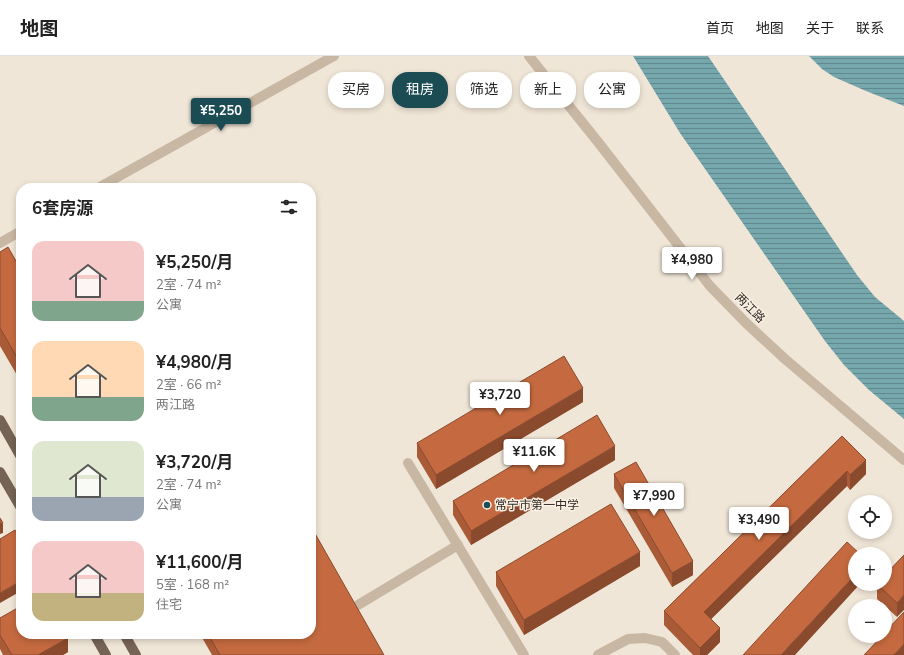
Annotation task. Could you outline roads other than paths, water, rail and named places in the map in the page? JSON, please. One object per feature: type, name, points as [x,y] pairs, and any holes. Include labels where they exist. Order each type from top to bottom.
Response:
[{"type":"main road","points":[[0,420],[16,448]]},
{"type":"main road","points":[[0,472],[16,499]]},
{"type":"main road","points":[[97,639],[106,655]]},
{"type":"main road","points":[[127,639],[136,655]]},
{"type":"street","points":[[107,183],[334,56]]},
{"type":"street","name":"两江路","points":[[529,56],[710,286],[785,360],[904,460]]},
{"type":"street","points":[[0,243],[16,234]]},
{"type":"street","points":[[408,463],[524,655]]},
{"type":"street","points":[[358,605],[458,545]]},
{"type":"street","points":[[598,655],[628,639],[645,638],[662,642],[675,655]]},
{"type":"water","points":[[633,56],[708,56],[857,275],[875,297],[904,321],[904,419],[869,390],[844,365],[825,341],[680,133]]},
{"type":"water","points":[[809,56],[904,56],[904,106],[834,77],[822,69]]},
{"type":"place","name":"常宁市第一中学","points":[[487,505]]}]
